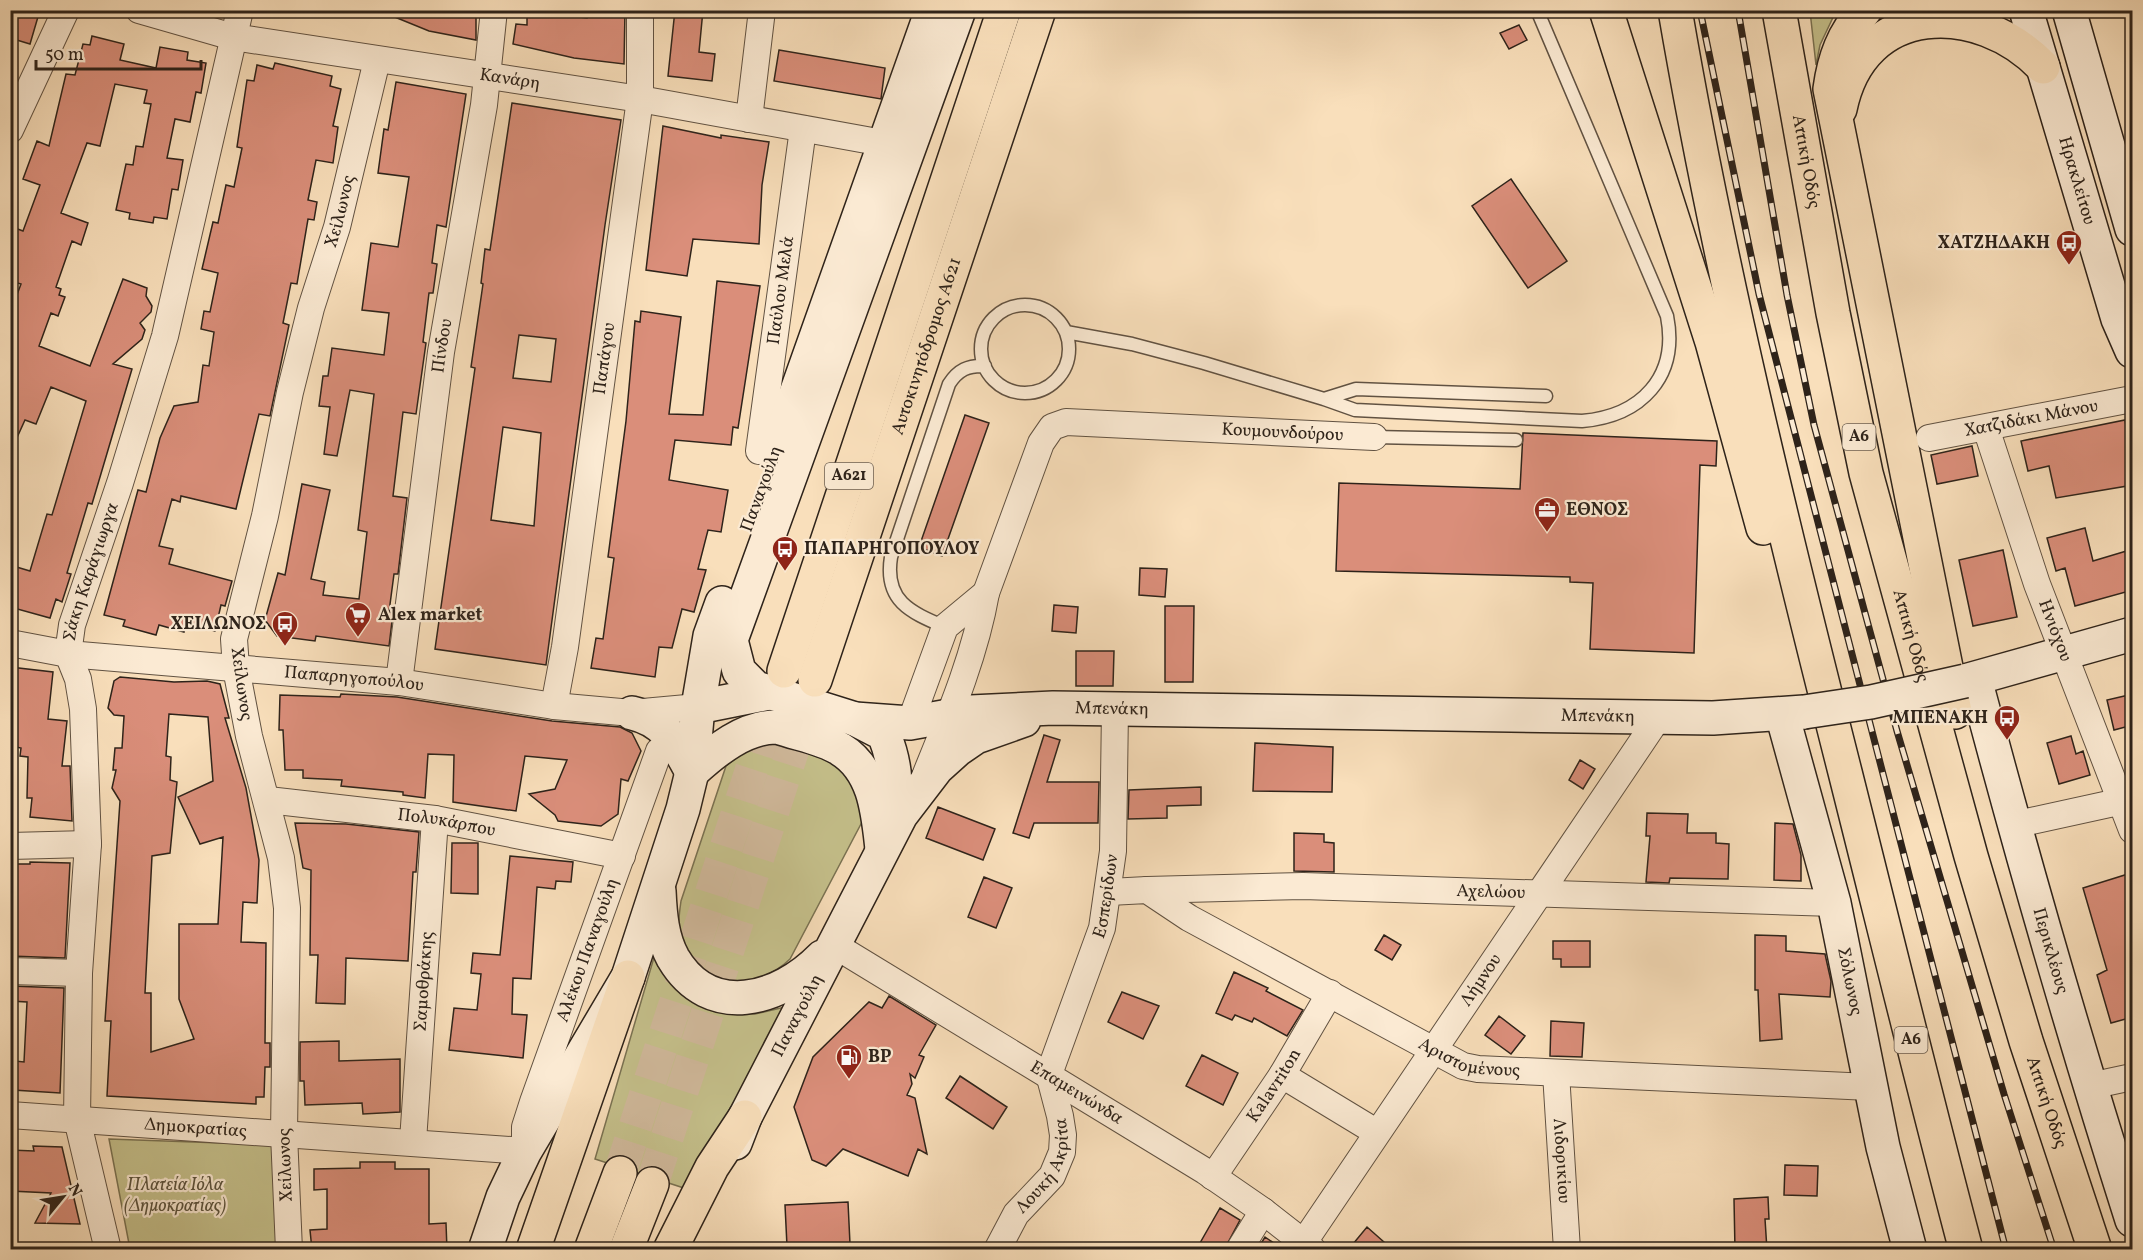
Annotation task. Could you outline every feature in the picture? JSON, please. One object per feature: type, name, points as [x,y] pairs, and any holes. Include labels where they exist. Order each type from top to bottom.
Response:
[{"type":"highway","name":"Αυτοκινητόδρομος Α621","points":[[815,680],[929,285],[1004,10]]},
{"type":"highway","name":"Αυτοκινητόδρομος Α621","points":[[777,682],[929,285],[1039,10]]},
{"type":"highway","points":[[1606,10],[1712,342],[1804,685],[1859,830]]},
{"type":"highway","name":"Α6","points":[[1675,10],[1693,106],[1776,491],[1881,924],[1966,1250]]},
{"type":"highway","name":"Αττική Οδός","points":[[1779,10],[1831,301],[1866,473],[1971,856],[2026,1041],[2095,1250]]},
{"type":"highway","points":[[1865,10],[1845,36],[1832,71],[1830,89],[1959,734],[1971,856]]},
{"type":"highway","points":[[1838,128],[1843,96],[1849,80],[1866,54],[1888,31],[1920,15],[1959,12],[1987,20],[2020,40],[2043,67]]},
{"type":"highway","points":[[533,1250],[628,976]]},
{"type":"highway","points":[[670,1250],[712,1167],[745,1117]]},
{"type":"highway","points":[[591,1250],[620,1173]]},
{"type":"highway","points":[[626,1250],[652,1184]]},
{"type":"main road","name":"Παναγούλη","points":[[525,1152],[628,976],[683,809],[692,772],[698,707],[710,636],[932,10]]},
{"type":"main road","name":"Παναγούλη","points":[[897,729],[855,719],[777,682],[756,688],[739,671],[734,661],[731,640],[959,10]]},
{"type":"main road","name":"Ηρακλείτου","points":[[2026,10],[2118,319],[2133,351]]},
{"type":"main road","points":[[2069,10],[2128,197],[2133,229]]},
{"type":"main road","name":"Μπενάκη","points":[[1053,708],[1658,718],[1793,713],[1871,702],[1970,680],[2133,634]]},
{"type":"main road","name":"Περικλέους","points":[[1970,680],[2090,1086],[2133,1220]]},
{"type":"main road","points":[[698,707],[777,682]]},
{"type":"main road","name":"Παναγούλη","points":[[689,1250],[745,1117],[882,849],[921,788],[937,768],[976,737],[1053,708]]},
{"type":"main road","points":[[840,748],[897,729],[950,716],[1053,708]]},
{"type":"main road","points":[[632,712],[648,717],[664,727],[677,744],[692,772],[726,745],[769,727],[778,727],[840,748],[864,773],[872,789],[882,849]]},
{"type":"main road","name":"Σόλωνος","points":[[1793,713],[1834,903],[1870,1087],[1910,1250]]},
{"type":"main road","points":[[882,849],[895,804],[897,780],[893,759],[897,729]]},
{"type":"main road","points":[[658,880],[662,925],[673,958],[684,973],[713,993],[745,999],[781,989],[814,965],[834,945]]},
{"type":"main road","points":[[484,1250],[503,1197],[525,1152]]},
{"type":"street","points":[[11,126],[66,10]]},
{"type":"street","name":"Κανάρη","points":[[139,10],[233,38],[640,99],[883,143]]},
{"type":"street","name":"Σάκη Καράγιωργα","points":[[108,1250],[77,1119],[79,973],[88,844],[84,709],[78,680],[68,654],[72,625],[120,483],[165,336],[240,10]]},
{"type":"street","name":"Πίνδου","points":[[399,682],[441,352],[487,77],[494,10]]},
{"type":"street","name":"Παπάγου","points":[[554,706],[565,647],[640,99],[640,10]]},
{"type":"street","points":[[749,119],[762,10]]},
{"type":"street","name":"Χείλωνος","points":[[289,1250],[284,1134],[287,908],[281,858],[268,800],[249,736],[236,668],[234,639],[265,516],[290,392],[311,309],[337,227],[377,60]]},
{"type":"street","name":"Παύλου Μελά","points":[[759,452],[803,129]]},
{"type":"street","name":"Χατζιδάκι Μάνου","points":[[1929,438],[2133,399]]},
{"type":"street","name":"Κουμουνδούρου","points":[[1052,427],[1066,422],[1374,437]]},
{"type":"street","name":"Παναγούλη","points":[[921,788],[950,716],[982,617],[986,593],[1041,443],[1052,427]]},
{"type":"street","name":"Ηνιόχου","points":[[1986,428],[2037,584],[2127,800],[2133,830]]},
{"type":"street","points":[[897,729],[945,627],[986,593]]},
{"type":"street","name":"Παπαρηγοπούλου","points":[[10,643],[68,654],[399,682],[554,706],[632,712],[698,707]]},
{"type":"street","name":"Εσπερίδων","points":[[1049,1074],[1094,956],[1109,892],[1113,851],[1116,709]]},
{"type":"street","name":"Λήμνου","points":[[1308,1246],[1376,1132],[1658,718]]},
{"type":"street","name":"Αλέκου Παναγούλη","points":[[525,1152],[525,1127],[532,1102],[659,751]]},
{"type":"street","name":"Πολυκάρπου","points":[[268,800],[435,819],[622,856]]},
{"type":"street","points":[[2013,825],[2127,800]]},
{"type":"street","name":"Σαμοθράκης","points":[[413,1142],[435,819]]},
{"type":"street","points":[[10,846],[88,844]]},
{"type":"street","name":"Αχελώου","points":[[1147,890],[1303,886],[1834,903]]},
{"type":"street","points":[[1109,892],[1147,890]]},
{"type":"street","name":"Αριστομένους","points":[[1147,890],[1189,918],[1463,1066],[1478,1069],[1870,1087]]},
{"type":"street","name":"Επαμεινώνδα","points":[[834,945],[1049,1074],[1214,1177],[1308,1246]]},
{"type":"street","points":[[10,971],[79,973]]},
{"type":"street","name":"Kalavriton","points":[[1214,1177],[1282,1075],[1330,993]]},
{"type":"street","name":"Λιδορικίου","points":[[1556,1073],[1567,1250]]},
{"type":"street","name":"Λουκή Ακρίτα","points":[[997,1250],[1016,1214],[1052,1176],[1062,1152],[1062,1126],[1049,1074]]},
{"type":"street","points":[[1282,1075],[1376,1132]]},
{"type":"street","points":[[2090,1086],[2133,1077]]},
{"type":"street","name":"Δημοκρατίας","points":[[10,1115],[413,1142],[525,1152]]},
{"type":"street","points":[[1239,1250],[1263,1211]]},
{"type":"lane","points":[[1066,332],[1132,344],[1204,363],[1355,410],[1582,422],[1602,420],[1638,403],[1652,390],[1663,372],[1670,334],[1666,316],[1537,10]]},
{"type":"lane","points":[[1018,305],[1037,306],[1055,316],[1066,332],[1070,352],[1064,370],[1051,385],[1033,393],[1013,392],[996,382],[985,366],[981,347],[987,327],[1000,313],[1018,305]]},
{"type":"lane","points":[[945,627],[909,610],[897,598],[888,575],[891,557],[949,384],[962,369],[973,365],[985,366]]},
{"type":"lane","points":[[1324,399],[1356,389],[1546,396]]},
{"type":"lane","name":"Κουμουνδούρου","points":[[1374,437],[1516,440]]},
{"type":"green space","points":[[1810,11],[1836,11],[1820,45],[1816,65]]},
{"type":"green space","points":[[777,743],[842,765],[867,803],[862,822],[790,959],[777,970],[762,977],[746,981],[715,978],[702,970],[690,958],[682,942],[679,932],[681,901],[726,766],[750,747]]},
{"type":"green space","points":[[655,954],[728,1012],[755,1014],[785,1007],[738,1099],[687,1189],[595,1159]]},
{"type":"green space","name":"Πλατεία Ιόλα (Δημοκρατίας)","points":[[109,1139],[274,1145],[281,1249],[130,1249]]},
{"type":"building","points":[[10,10],[40,10],[30,44],[10,38]]},
{"type":"building","points":[[476,10],[476,40],[429,31],[380,11]]},
{"type":"building","points":[[588,10],[625,10],[624,64],[574,58],[513,44],[516,24],[527,25],[527,11],[587,18]]},
{"type":"building","points":[[675,10],[703,10],[699,52],[715,54],[712,81],[668,76]]},
{"type":"building","points":[[1519,25],[1527,40],[1509,49],[1500,33]]},
{"type":"building","points":[[92,36],[124,44],[120,60],[156,68],[160,47],[188,52],[187,60],[206,63],[201,93],[196,92],[190,122],[175,119],[167,158],[183,160],[178,190],[172,189],[167,219],[154,217],[153,223],[129,219],[130,213],[116,210],[126,164],[133,165],[136,146],[143,147],[151,104],[144,103],[147,90],[115,84],[100,146],[87,143],[61,213],[88,223],[81,245],[72,241],[56,287],[61,289],[59,295],[65,297],[58,316],[51,313],[39,346],[90,366],[123,279],[147,288],[146,296],[152,306],[151,312],[140,323],[145,330],[142,339],[113,364],[132,369],[92,504],[88,503],[67,573],[71,574],[62,602],[56,599],[50,618],[10,607],[10,565],[30,571],[47,514],[52,515],[86,401],[51,387],[36,424],[25,420],[10,453],[10,313],[21,284],[10,281],[10,241],[15,228],[23,231],[40,185],[23,179],[37,141],[49,146],[66,74],[75,75],[83,44],[90,45]]},
{"type":"building","points":[[779,50],[885,68],[881,99],[774,81]]},
{"type":"building","points":[[275,63],[332,76],[330,86],[341,89],[333,126],[338,127],[333,163],[316,160],[308,200],[317,202],[314,220],[308,219],[297,284],[291,283],[283,323],[289,325],[270,416],[259,414],[236,509],[181,496],[180,502],[172,499],[159,546],[173,549],[169,564],[232,581],[225,606],[221,605],[215,631],[187,623],[184,632],[159,625],[156,635],[123,626],[125,620],[104,615],[138,490],[146,492],[160,438],[174,406],[198,402],[203,365],[209,366],[214,332],[201,329],[204,311],[210,312],[218,273],[202,269],[213,222],[218,223],[226,185],[234,187],[242,148],[237,147],[247,80],[254,81],[257,65],[273,69]]},
{"type":"building","points":[[396,82],[466,94],[446,227],[437,225],[432,263],[437,264],[433,293],[429,293],[423,342],[426,343],[416,414],[403,412],[393,496],[407,498],[398,574],[394,574],[389,612],[393,613],[389,646],[316,636],[315,641],[277,636],[265,620],[278,573],[285,575],[302,484],[330,490],[311,579],[325,582],[323,595],[359,599],[367,532],[358,530],[374,394],[350,390],[337,456],[324,454],[330,407],[319,406],[323,376],[328,376],[332,348],[384,355],[389,313],[362,310],[371,243],[398,247],[409,177],[378,173],[384,129],[388,130]]},
{"type":"building","points":[[512,103],[621,120],[546,665],[435,649],[475,368],[471,367],[483,284],[481,283],[485,249],[490,250]],"holes":[[[519,335],[556,339],[551,382],[513,378]],[[503,427],[541,433],[534,526],[491,520]]]},
{"type":"building","points":[[663,126],[721,138],[721,135],[769,142],[762,185],[759,244],[693,239],[687,276],[646,270]]},
{"type":"building","points":[[1511,179],[1567,261],[1528,288],[1472,206]]},
{"type":"building","points":[[717,281],[760,286],[738,428],[733,427],[731,445],[675,440],[669,480],[728,490],[721,532],[708,530],[698,569],[706,570],[694,612],[682,609],[672,648],[659,647],[655,677],[591,668],[596,638],[603,639],[614,558],[608,557],[626,421],[635,321],[640,322],[641,311],[681,317],[669,414],[703,415]]},
{"type":"building","points":[[965,415],[989,423],[942,556],[919,547]]},
{"type":"building","points":[[2125,420],[2133,462],[2133,485],[2056,498],[2049,466],[2028,471],[2021,441]]},
{"type":"building","points":[[1523,433],[1717,441],[1716,466],[1700,465],[1694,653],[1590,649],[1593,583],[1570,582],[1570,577],[1336,571],[1339,483],[1520,489]]},
{"type":"building","points":[[1972,446],[1978,476],[1937,484],[1931,455]]},
{"type":"building","points":[[2085,528],[2093,561],[2133,549],[2133,590],[2075,606],[2065,568],[2056,571],[2047,538]]},
{"type":"building","points":[[2003,550],[2017,617],[1973,626],[1959,560]]},
{"type":"building","points":[[1140,568],[1167,569],[1165,597],[1139,595]]},
{"type":"building","points":[[1054,605],[1078,607],[1076,633],[1052,631]]},
{"type":"building","points":[[1165,606],[1194,606],[1193,682],[1165,682]]},
{"type":"building","points":[[1076,651],[1114,651],[1113,686],[1076,686]]},
{"type":"building","points":[[10,667],[53,672],[48,719],[67,721],[62,766],[70,766],[72,821],[30,817],[32,798],[27,798],[28,757],[20,756],[21,748],[16,747],[17,734],[10,733]]},
{"type":"building","points":[[120,677],[174,682],[207,681],[220,684],[229,718],[225,718],[246,788],[259,860],[257,903],[243,902],[241,942],[266,943],[265,1043],[270,1043],[270,1067],[265,1067],[264,1097],[256,1097],[256,1104],[107,1096],[111,1021],[105,1021],[120,801],[112,788],[116,770],[113,770],[115,748],[122,748],[124,716],[114,715],[108,708],[114,681]],"holes":[[[169,714],[208,717],[213,781],[178,797],[200,844],[223,837],[218,924],[179,924],[179,999],[194,1039],[151,1052],[151,993],[145,993],[152,856],[170,853],[177,782],[170,780],[171,757],[166,756]]]},
{"type":"building","points":[[341,694],[397,697],[552,721],[620,727],[632,733],[641,751],[628,781],[621,779],[618,814],[601,826],[558,821],[555,815],[529,794],[555,789],[567,760],[525,756],[516,811],[453,802],[454,755],[428,754],[425,798],[403,795],[403,792],[341,786],[342,780],[303,778],[303,770],[285,770],[283,730],[279,730],[280,695],[340,697]]},
{"type":"building","points":[[2133,694],[2133,725],[2114,730],[2107,700]]},
{"type":"building","points":[[1044,735],[1060,740],[1047,782],[1099,782],[1098,823],[1034,823],[1029,838],[1013,833]]},
{"type":"building","points":[[2071,736],[2076,754],[2083,751],[2090,775],[2059,784],[2047,743]]},
{"type":"building","points":[[1255,743],[1333,747],[1332,792],[1253,791]]},
{"type":"building","points":[[1580,760],[1595,769],[1583,789],[1569,780]]},
{"type":"building","points":[[1201,787],[1201,805],[1167,806],[1167,818],[1128,819],[1129,790]]},
{"type":"building","points":[[938,807],[995,829],[983,860],[926,838]]},
{"type":"building","points":[[1647,813],[1688,814],[1687,833],[1716,833],[1716,843],[1729,844],[1728,879],[1670,878],[1669,883],[1646,882],[1650,836],[1646,836]]},
{"type":"building","points":[[295,823],[346,824],[419,832],[416,872],[413,872],[408,961],[346,958],[345,1004],[316,1003],[318,955],[310,955],[311,870],[303,868]]},
{"type":"building","points":[[1775,823],[1793,824],[1801,855],[1801,881],[1774,880]]},
{"type":"building","points":[[1294,833],[1324,834],[1324,842],[1334,843],[1334,872],[1294,871]]},
{"type":"building","points":[[452,843],[478,843],[478,894],[451,893]]},
{"type":"building","points":[[510,856],[573,862],[571,882],[556,881],[555,889],[537,887],[531,979],[513,978],[512,1014],[527,1015],[523,1058],[449,1050],[454,1008],[477,1010],[481,974],[471,973],[473,953],[500,955]]},
{"type":"building","points":[[30,862],[70,863],[65,958],[10,956],[10,864],[30,864]]},
{"type":"building","points":[[2128,874],[2133,887],[2133,1017],[2111,1023],[2097,975],[2107,970],[2083,888]]},
{"type":"building","points":[[984,877],[1012,888],[996,928],[968,917]]},
{"type":"building","points":[[1384,935],[1401,945],[1392,960],[1375,950]]},
{"type":"building","points":[[1755,935],[1786,936],[1786,951],[1825,954],[1831,981],[1830,997],[1779,994],[1782,1039],[1760,1041],[1758,990],[1755,990]]},
{"type":"building","points":[[1553,941],[1590,941],[1590,967],[1561,967],[1561,959],[1553,959]]},
{"type":"building","points":[[1234,972],[1268,988],[1266,991],[1303,1010],[1287,1036],[1254,1018],[1252,1022],[1235,1015],[1232,1020],[1216,1013]]},
{"type":"building","points":[[10,986],[64,988],[60,1093],[13,1090],[15,1061],[24,1062],[27,1002],[10,1001]]},
{"type":"building","points":[[1122,992],[1159,1006],[1143,1039],[1108,1022]]},
{"type":"building","points":[[889,996],[936,1025],[919,1055],[924,1057],[915,1078],[910,1074],[912,1084],[907,1095],[915,1098],[927,1154],[918,1149],[908,1176],[843,1149],[826,1166],[812,1160],[794,1107],[813,1057],[869,1002],[882,1008]]},
{"type":"building","points":[[1499,1016],[1525,1036],[1511,1054],[1485,1035]]},
{"type":"building","points":[[1551,1021],[1584,1023],[1582,1057],[1550,1056]]},
{"type":"building","points":[[339,1041],[339,1061],[400,1059],[400,1112],[363,1114],[362,1103],[305,1105],[304,1081],[300,1081],[300,1042]]},
{"type":"building","points":[[1202,1055],[1238,1073],[1223,1105],[1186,1086]]},
{"type":"building","points":[[960,1076],[1007,1107],[993,1129],[946,1098]]},
{"type":"building","points":[[33,1146],[62,1147],[80,1224],[35,1223],[51,1193],[10,1191],[10,1150],[34,1151]]},
{"type":"building","points":[[360,1162],[395,1162],[395,1169],[429,1169],[429,1224],[446,1223],[447,1250],[312,1250],[310,1230],[327,1229],[327,1189],[314,1190],[314,1169],[360,1168]]},
{"type":"building","points":[[1785,1165],[1818,1166],[1817,1196],[1784,1195]]},
{"type":"building","points":[[1768,1197],[1769,1219],[1765,1219],[1767,1250],[1735,1250],[1734,1199]]},
{"type":"building","points":[[848,1202],[850,1244],[787,1246],[785,1205]]},
{"type":"building","points":[[1220,1208],[1240,1220],[1224,1250],[1196,1250]]},
{"type":"building","points":[[1367,1227],[1393,1250],[1348,1250]]},
{"type":"building","points":[[1265,1237],[1284,1250],[1257,1250]]},
{"type":"tunnel","points":[[620,1173],[773,704]]},
{"type":"tunnel","points":[[652,1184],[807,706]]},
{"type":"railway","points":[[1700,10],[1759,294],[2006,1250]]},
{"type":"railway","points":[[1738,10],[1787,295],[1814,425],[1897,731],[2004,1094],[2054,1250]]},
{"type":"place","name":"ΧΑΤΖΗΔΑΚΗ","points":[[2069,266]]},
{"type":"place","name":"ΕΘΝΟΣ","points":[[1547,533]]},
{"type":"place","name":"ΠΑΠΑΡΗΓΟΠΟΥΛΟΥ","points":[[785,572]]},
{"type":"place","name":"Alex market","points":[[358,638]]},
{"type":"place","name":"ΧΕΙΛΩΝΟΣ","points":[[285,647]]},
{"type":"place","name":"ΜΠΕΝΑΚΗ","points":[[2007,741]]},
{"type":"place","name":"BP","points":[[849,1080]]}]
